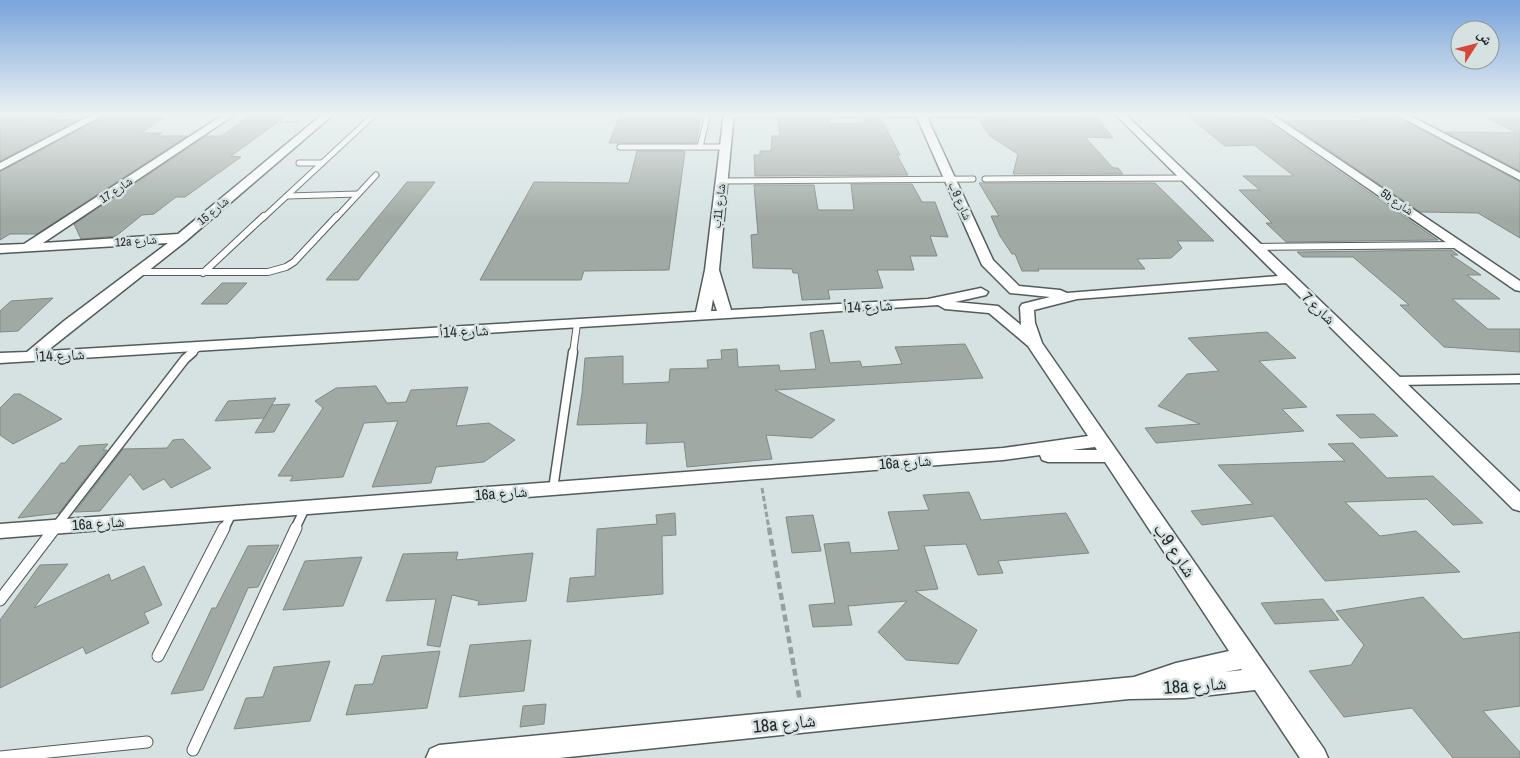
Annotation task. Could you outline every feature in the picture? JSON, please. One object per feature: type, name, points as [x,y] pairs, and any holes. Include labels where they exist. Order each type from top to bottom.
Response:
[{"type":"street","points":[[0,167],[35,148]]},
{"type":"street","name":"شارع 17","points":[[26,248],[75,218],[179,148]]},
{"type":"street","name":"شارع 15","points":[[31,356],[136,272],[177,242],[289,148]]},
{"type":"street","name":"شارع 11ب","points":[[703,316],[712,270],[725,148]]},
{"type":"street","name":"شارع 9ب","points":[[936,148],[987,262],[1016,290],[1027,297],[1030,302],[1027,307],[1028,323],[1034,343]]},
{"type":"street","name":"شارع 7","points":[[1155,148],[1520,504]]},
{"type":"street","name":"5b شارع","points":[[1318,148],[1459,245],[1514,278],[1520,287]]},
{"type":"street","points":[[1466,148],[1520,177]]},
{"type":"street","name":"شارع 17","points":[[40,247],[75,218]]},
{"type":"street","name":"12a شارع","points":[[0,249],[177,242]]},
{"type":"street","points":[[981,292],[987,262]]},
{"type":"street","name":"شارع 11ب","points":[[712,270],[725,315]]},
{"type":"street","points":[[1016,290],[1077,295],[1294,283]]},
{"type":"street","name":"شارع 14أ","points":[[0,358],[928,303],[981,292],[993,287],[1016,290]]},
{"type":"street","name":"شارع 9ب","points":[[981,292],[979,297],[982,302],[1034,343],[1315,758]]},
{"type":"street","points":[[1027,307],[1077,295]]},
{"type":"street","name":"شارع 14أ","points":[[928,303],[1016,312],[1027,307]]},
{"type":"street","name":"شارع 15","points":[[50,355],[93,306]]},
{"type":"street","name":"16a شارع","points":[[0,531],[1003,454],[1105,448]]},
{"type":"street","name":"18a شارع","points":[[1129,688],[1176,673],[1247,657]]},
{"type":"street","name":"18a شارع","points":[[439,758],[1129,688],[1194,687],[1262,679]]},
{"type":"lane","points":[[202,273],[337,148]]},
{"type":"lane","points":[[299,163],[322,162]]},
{"type":"lane","points":[[136,272],[268,272],[286,267],[294,262],[376,174]]},
{"type":"lane","points":[[985,179],[1186,178]]},
{"type":"lane","points":[[722,181],[973,179]]},
{"type":"lane","points":[[287,196],[358,194]]},
{"type":"lane","points":[[1257,247],[1459,245]]},
{"type":"lane","points":[[553,489],[577,324]]},
{"type":"lane","points":[[0,600],[185,359],[200,346]]},
{"type":"lane","points":[[1394,381],[1520,379]]},
{"type":"lane","points":[[193,750],[305,508]]},
{"type":"lane","points":[[158,656],[232,513]]},
{"type":"lane","points":[[0,757],[147,742]]},
{"type":"path","points":[[759,473],[804,721]]},
{"type":"building","points":[[0,148],[24,148],[0,161]]},
{"type":"building","points":[[45,148],[168,148],[37,234],[10,234],[0,240],[0,172]]},
{"type":"building","points":[[187,148],[241,148],[231,156],[241,157],[185,197],[176,197],[154,214],[142,215],[116,236],[81,239],[74,224]]},
{"type":"building","points":[[771,148],[897,148],[900,155],[897,155],[908,175],[755,176],[754,155],[760,155],[760,151],[771,151]]},
{"type":"building","points":[[1009,148],[1095,148],[1113,168],[1118,168],[1123,174],[1013,174],[1018,154]]},
{"type":"building","points":[[1258,148],[1305,148],[1438,240],[1286,242],[1266,223],[1272,223],[1239,190],[1260,190],[1243,176],[1294,176]]},
{"type":"building","points":[[1326,148],[1456,148],[1520,182],[1520,238],[1478,213],[1420,212]]},
{"type":"building","points":[[1477,148],[1520,148],[1520,171]]},
{"type":"building","points":[[637,151],[685,151],[669,270],[584,271],[581,280],[480,280],[534,182],[629,183]]},
{"type":"building","points":[[407,182],[435,182],[358,280],[326,280]]},
{"type":"building","points":[[979,183],[1155,183],[1214,241],[1177,241],[1182,248],[1171,258],[1137,259],[1145,269],[1038,269],[1039,271],[1022,271],[1015,254],[1012,254],[1000,236],[991,216],[999,216]]},
{"type":"building","points":[[851,184],[912,184],[922,202],[935,202],[948,237],[930,236],[937,256],[910,256],[914,270],[877,270],[883,288],[828,290],[830,299],[802,300],[798,273],[793,273],[792,269],[753,268],[751,235],[758,234],[754,185],[814,185],[818,210],[854,210]]},
{"type":"building","points":[[1452,250],[1458,255],[1451,255],[1481,275],[1467,275],[1500,299],[1452,299],[1488,329],[1520,329],[1520,352],[1444,347],[1400,305],[1409,305],[1353,257],[1303,257],[1297,252]]},
{"type":"building","points":[[222,283],[247,283],[227,304],[201,304]]},
{"type":"building","points":[[53,298],[18,331],[0,332],[0,311],[11,301]]},
{"type":"building","points":[[823,330],[830,363],[860,361],[862,367],[902,364],[895,347],[965,344],[983,378],[775,390],[835,420],[812,438],[766,435],[772,459],[687,467],[684,442],[646,444],[647,423],[577,425],[585,358],[623,356],[623,384],[669,382],[670,369],[708,368],[707,360],[722,359],[721,350],[737,349],[738,367],[779,365],[780,371],[816,369],[810,333]]},
{"type":"building","points":[[1267,332],[1296,358],[1259,361],[1307,407],[1282,409],[1304,431],[1156,443],[1145,428],[1200,424],[1158,406],[1187,374],[1219,371],[1188,338]]},
{"type":"building","points":[[376,386],[387,403],[406,402],[411,390],[468,387],[456,426],[489,423],[515,440],[484,462],[436,467],[431,483],[372,487],[398,421],[364,423],[343,477],[290,481],[293,476],[278,476],[323,408],[315,401],[336,388]]},
{"type":"building","points":[[14,394],[20,394],[62,419],[13,444],[0,435],[0,408]]},
{"type":"building","points":[[276,398],[264,418],[215,421],[228,401]]},
{"type":"building","points":[[290,404],[274,432],[255,433],[272,405]]},
{"type":"building","points":[[1374,414],[1398,436],[1360,438],[1336,415]]},
{"type":"building","points":[[183,439],[211,468],[171,488],[164,479],[143,490],[130,474],[100,511],[75,512],[123,449],[167,448],[173,440]]},
{"type":"building","points":[[1353,443],[1387,478],[1433,476],[1483,523],[1453,525],[1427,499],[1345,502],[1380,536],[1416,531],[1460,572],[1325,581],[1273,516],[1202,525],[1191,511],[1253,504],[1218,465],[1345,461],[1328,444]]},
{"type":"building","points":[[108,444],[103,450],[107,450],[59,513],[18,518],[61,463],[65,463],[79,446]]},
{"type":"building","points":[[969,492],[981,520],[1066,513],[1089,553],[998,561],[1003,573],[978,575],[966,544],[924,546],[938,589],[915,591],[977,630],[958,664],[906,660],[878,632],[907,601],[848,606],[852,625],[813,627],[809,605],[835,603],[824,544],[849,542],[851,553],[899,550],[888,512],[929,510],[923,495]]},
{"type":"building","points":[[675,513],[676,535],[662,536],[663,594],[567,602],[570,578],[595,576],[597,529],[657,524],[656,515]]},
{"type":"building","points":[[813,515],[821,551],[792,553],[786,517]]},
{"type":"building","points":[[279,545],[258,587],[248,588],[203,690],[171,694],[212,608],[216,608],[248,546]]},
{"type":"building","points":[[458,552],[456,560],[533,553],[526,601],[478,605],[479,601],[452,595],[440,647],[427,645],[436,599],[386,601],[403,554]]},
{"type":"building","points":[[362,557],[343,606],[283,610],[305,561]]},
{"type":"building","points":[[68,564],[34,608],[109,574],[111,581],[144,566],[162,605],[144,613],[149,623],[86,654],[83,647],[0,688],[0,620],[40,565]]},
{"type":"building","points":[[1423,597],[1463,639],[1520,632],[1520,706],[1483,711],[1520,752],[1520,758],[1453,758],[1412,708],[1344,717],[1309,671],[1351,665],[1364,645],[1336,611]]},
{"type":"building","points":[[1323,599],[1339,620],[1275,624],[1261,603]]},
{"type":"building","points":[[531,640],[524,691],[459,697],[470,645]]},
{"type":"building","points":[[440,651],[427,708],[346,715],[355,685],[373,684],[382,656]]},
{"type":"building","points":[[330,661],[310,721],[234,729],[246,698],[263,697],[274,667]]},
{"type":"building","points":[[546,704],[544,724],[520,727],[523,706]]}]
